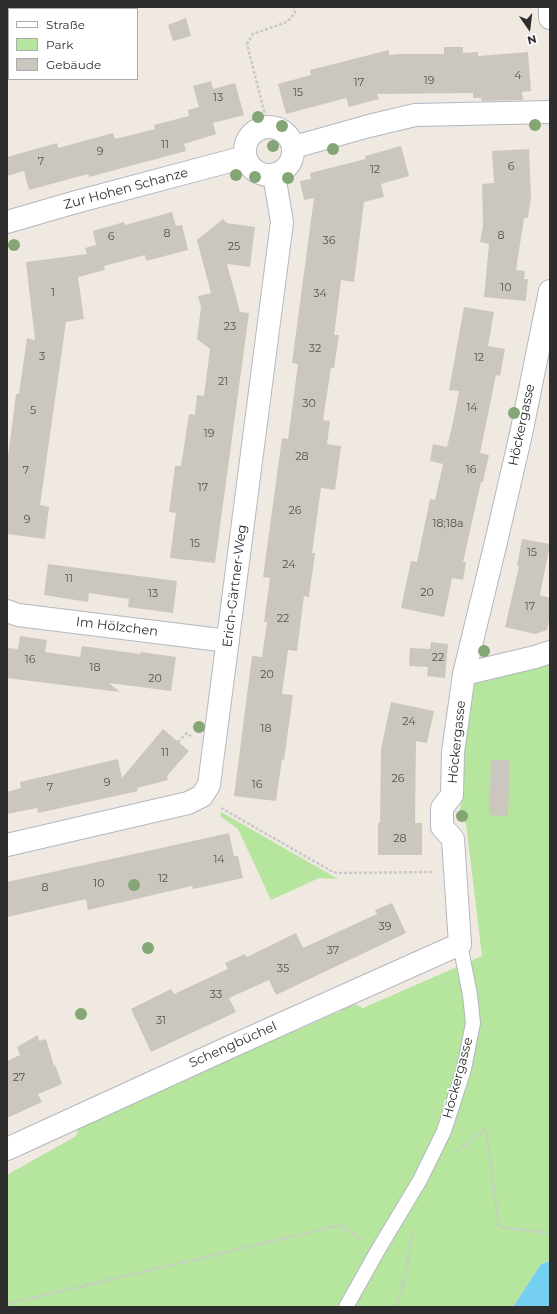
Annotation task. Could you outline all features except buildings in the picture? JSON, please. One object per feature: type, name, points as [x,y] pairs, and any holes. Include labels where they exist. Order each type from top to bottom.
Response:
[{"type":"street","points":[[550,7],[550,18]]},
{"type":"street","points":[[294,147],[415,115],[550,112]]},
{"type":"street","points":[[268,127],[275,127],[283,131],[289,136],[294,147],[294,154],[290,164],[284,171],[274,175],[266,176],[259,174],[252,169],[245,157],[245,146],[250,136],[257,130],[268,127]]},
{"type":"street","name":"Zur Hohen Schanze","points":[[7,222],[245,157]]},
{"type":"street","name":"Erich-Gärtner-Weg","points":[[202,796],[209,785],[282,222],[274,175]]},
{"type":"street","name":"Höckergasse","points":[[460,944],[452,839],[442,827],[442,808],[452,796],[453,752],[464,674],[547,324],[550,291]]},
{"type":"street","name":"Im Hölzchen","points":[[7,611],[18,615],[228,641]]},
{"type":"street","points":[[464,674],[550,652]]},
{"type":"street","points":[[7,845],[188,804],[202,796]]},
{"type":"street","name":"Schengbüchel","points":[[7,1149],[460,944]]},
{"type":"lane","name":"Höckergasse","points":[[346,1307],[420,1180],[444,1131],[464,1068],[472,1023],[470,995],[460,944]]},
{"type":"path","points":[[268,127],[247,44],[253,34],[287,22],[295,13],[294,7]]},
{"type":"path","points":[[202,796],[222,809],[333,872],[438,872]]},
{"type":"path","points":[[450,1157],[486,1128],[499,1227],[550,1233]]},
{"type":"path","points":[[7,1304],[340,1225],[378,1250]]},
{"type":"path","points":[[396,1307],[406,1273],[413,1227]]},
{"type":"green space","points":[[550,659],[550,1261],[541,1264],[513,1307],[7,1307],[7,1175],[76,1136],[82,1119],[282,1028],[293,1032],[341,1011],[344,1003],[348,1001],[363,1008],[482,956],[466,824],[460,813],[470,685]]},
{"type":"green space","points":[[221,812],[338,879],[319,878],[271,900],[238,829],[220,816]]},
{"type":"water","points":[[550,1261],[550,1307],[513,1307],[541,1264]]}]
